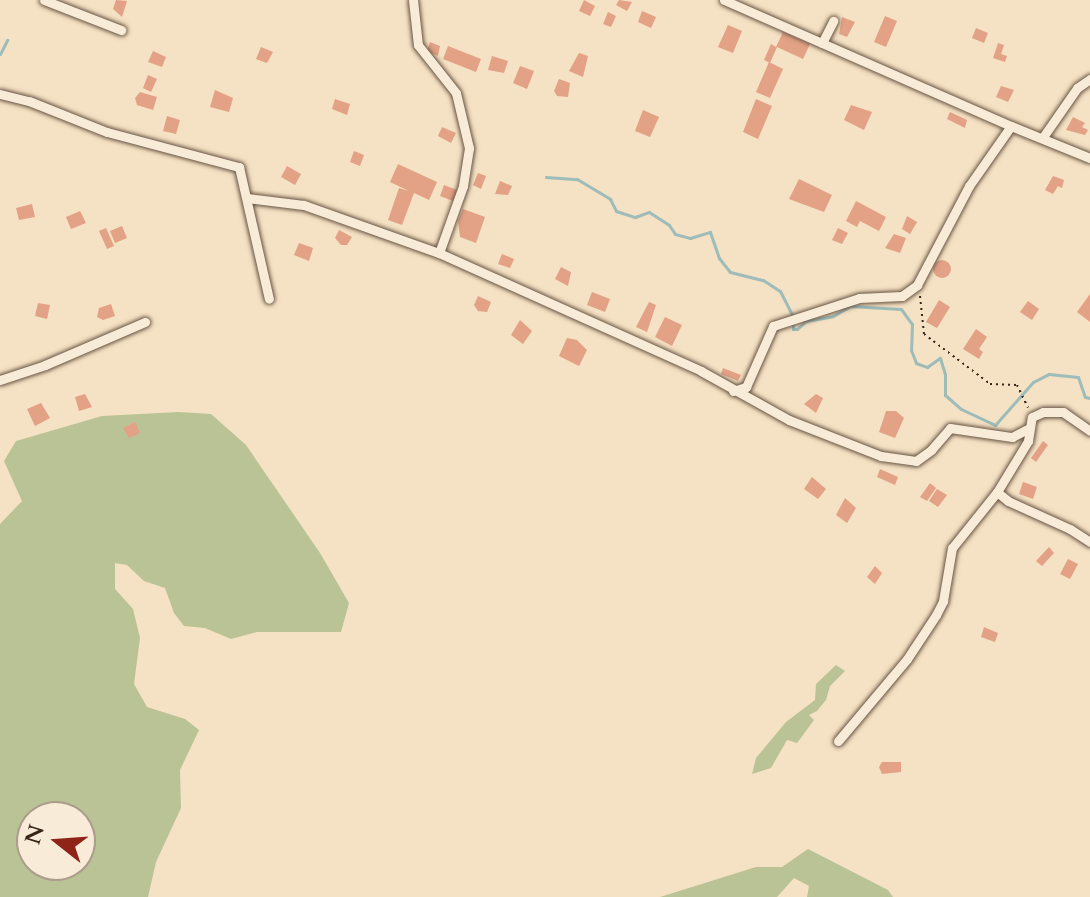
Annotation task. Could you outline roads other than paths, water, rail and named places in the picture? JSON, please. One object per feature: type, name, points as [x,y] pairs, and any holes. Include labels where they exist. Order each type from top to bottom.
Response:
[{"type":"street","points":[[44,0],[121,30]]},
{"type":"street","points":[[413,0],[418,45],[456,93],[469,148],[463,186],[439,253]]},
{"type":"street","points":[[724,0],[1090,158]]},
{"type":"street","points":[[822,43],[833,21]]},
{"type":"street","points":[[1043,137],[1077,88],[1090,79]]},
{"type":"street","points":[[0,94],[29,101],[107,132],[239,167],[269,299]]},
{"type":"street","points":[[733,391],[746,387],[773,326],[796,322],[822,307],[859,298],[902,296],[917,285],[969,186],[1011,126]]},
{"type":"street","points":[[247,198],[304,205],[439,253],[641,343],[733,391],[844,443],[907,462],[927,455],[950,428],[1012,437],[1028,429]]},
{"type":"street","points":[[0,380],[45,365],[145,322]]},
{"type":"street","points":[[838,741],[907,659],[936,615],[943,601],[952,548],[997,492],[1022,454],[1028,441],[1032,417],[1043,412],[1063,412],[1090,431]]},
{"type":"street","points":[[997,492],[1008,501],[1070,529],[1090,542]]},
{"type":"waterway","points":[[0,54],[7,40]]},
{"type":"waterway","points":[[546,177],[577,179],[610,199],[616,211],[635,217],[649,212],[669,225],[675,234],[690,238],[710,232],[719,258],[730,272],[763,280],[780,291],[793,316]]},
{"type":"waterway","points":[[793,323],[793,329],[797,329],[806,321],[833,316],[850,306],[901,309],[912,324],[911,350],[916,363],[927,367],[940,358],[945,374],[945,395],[961,409],[995,425],[1033,382],[1049,374],[1078,377],[1085,397],[1090,398]]}]
